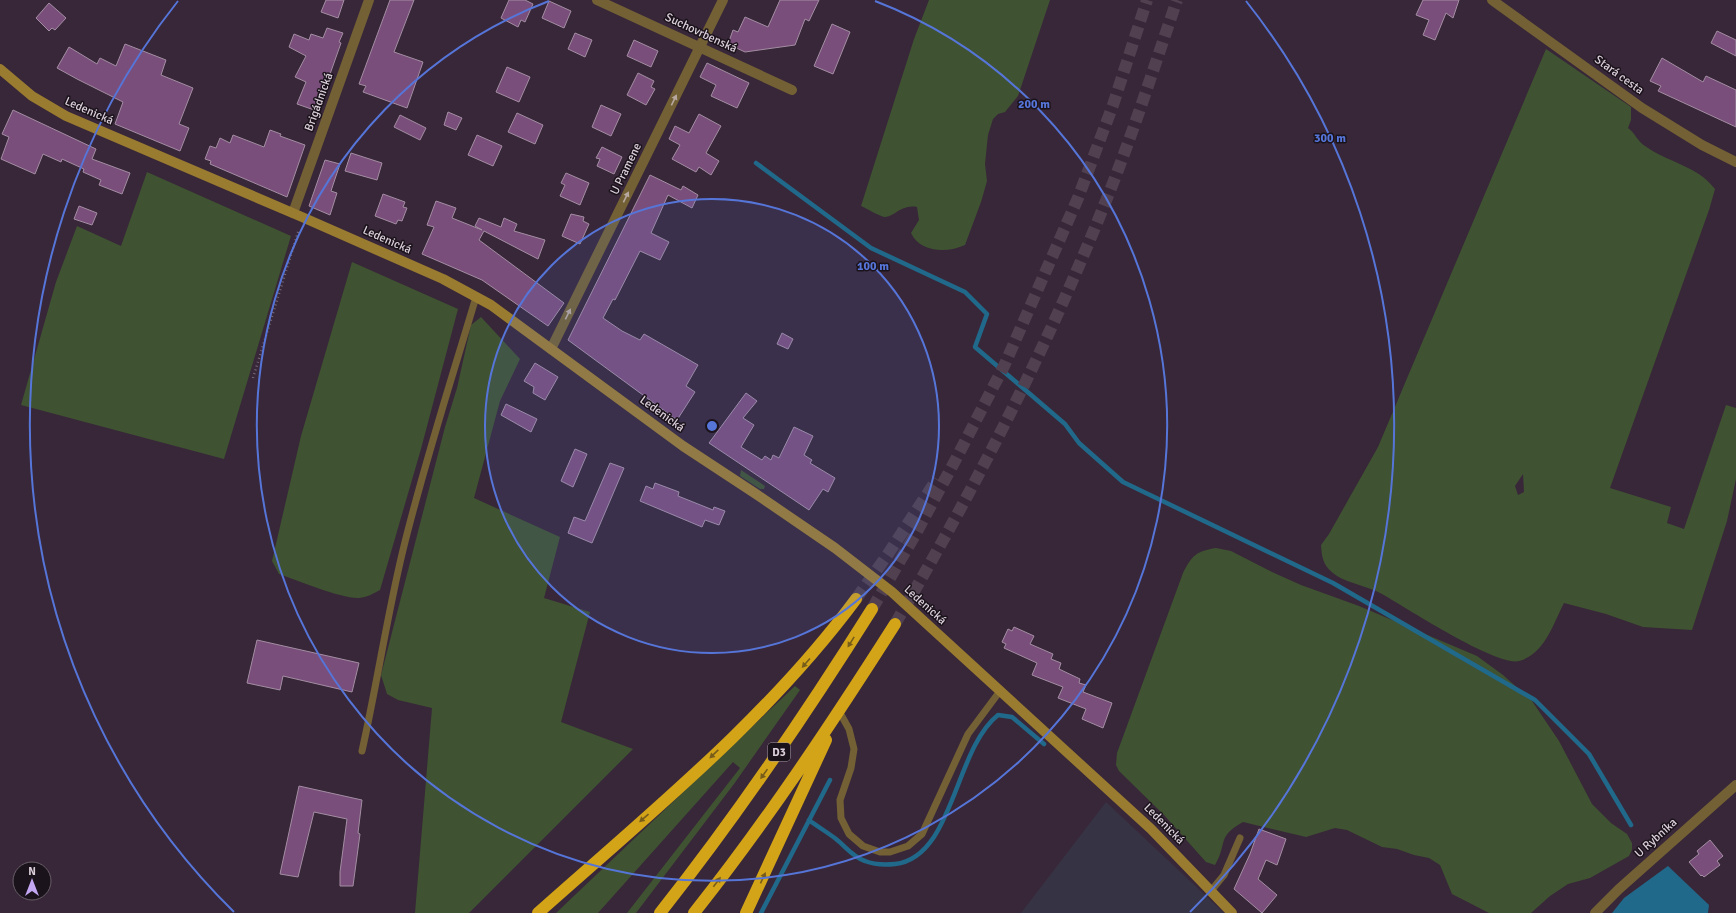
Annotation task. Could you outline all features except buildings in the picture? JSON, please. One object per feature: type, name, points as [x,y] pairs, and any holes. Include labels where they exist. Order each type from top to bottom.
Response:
[{"type":"highway","points":[[538,913],[674,792],[778,693],[820,646],[856,599]]},
{"type":"highway","name":"D3","points":[[660,913],[736,814],[812,705],[872,609]]},
{"type":"highway","name":"D3","points":[[694,913],[762,822],[839,711],[895,624]]},
{"type":"highway","name":"D3","points":[[746,913],[839,711]]},
{"type":"main road","name":"Ledenická","points":[[0,69],[32,96],[66,116],[298,215],[443,279],[491,305],[683,446],[835,548],[892,592],[1151,829],[1228,910]]},
{"type":"street","name":"Brigádnická","points":[[298,215],[369,0]]},
{"type":"street","name":"Suchovrbenská","points":[[597,0],[792,90]]},
{"type":"street","name":"U Pramene","points":[[551,349],[723,0]]},
{"type":"street","name":"Stará cesta","points":[[1492,0],[1642,108],[1702,145],[1736,162]]},
{"type":"street","name":"U Rybníka","points":[[1594,913],[1736,784]]},
{"type":"lane","points":[[362,751],[390,603],[403,548],[476,297]]},
{"type":"lane","points":[[839,711],[850,728],[854,749],[851,768],[840,800],[842,818],[850,834],[863,846],[871,850],[890,852],[908,846],[922,834],[968,734],[1000,691]]},
{"type":"lane","points":[[1210,892],[1224,875],[1240,838]]},
{"type":"path","points":[[253,378],[298,215]]},
{"type":"shaded area","points":[[1106,802],[1224,913],[1021,913]]},
{"type":"green space","points":[[929,0],[1050,0],[1018,96],[1005,112],[998,114],[993,119],[988,135],[985,164],[987,181],[965,245],[958,248],[943,250],[928,248],[915,240],[911,233],[919,220],[917,207],[906,207],[888,217],[884,217],[861,206],[914,39]]},
{"type":"green space","points":[[1546,49],[1631,107],[1631,120],[1628,128],[1633,132],[1638,140],[1654,151],[1700,175],[1715,189],[1709,210],[1610,488],[1671,507],[1667,523],[1684,529],[1726,405],[1736,408],[1736,479],[1727,521],[1692,630],[1643,627],[1606,614],[1564,603],[1552,629],[1542,645],[1528,657],[1519,661],[1508,660],[1492,655],[1451,635],[1377,591],[1337,576],[1324,563],[1321,545],[1329,534],[1378,447]],"holes":[[[1523,474],[1524,492],[1518,495],[1515,486]]]},
{"type":"green space","points":[[147,172],[291,236],[224,459],[21,405],[56,282],[77,226],[121,246]]},
{"type":"green space","points":[[352,262],[458,309],[421,449],[380,590],[365,597],[359,598],[342,596],[279,574],[272,561],[301,436]]},
{"type":"green space","points":[[481,317],[520,359],[500,401],[474,498],[560,537],[544,598],[590,612],[561,722],[633,749],[469,913],[415,913],[432,708],[398,700],[387,694],[381,675],[445,427],[457,388],[471,325]]},
{"type":"green space","points":[[741,470],[765,486],[764,489],[760,489],[740,476]]},
{"type":"green space","points":[[1216,548],[1231,551],[1301,585],[1359,606],[1477,656],[1503,675],[1532,701],[1559,741],[1592,804],[1611,823],[1627,834],[1632,843],[1632,850],[1629,856],[1590,878],[1568,884],[1550,896],[1531,913],[1489,913],[1452,894],[1440,865],[1429,858],[1397,849],[1382,847],[1347,830],[1335,828],[1306,837],[1243,822],[1235,827],[1226,836],[1215,865],[1206,862],[1164,815],[1119,771],[1116,765],[1117,753],[1183,573],[1192,558],[1200,552]]},
{"type":"green space","points":[[795,686],[800,690],[734,784],[636,913],[627,913],[740,768],[733,762],[598,913],[556,913]]},
{"type":"water","points":[[1668,866],[1709,905],[1708,913],[1612,913],[1624,898]]},
{"type":"waterway","points":[[756,163],[871,248],[965,292],[987,314],[975,347],[1065,424],[1079,443],[1123,482],[1333,583],[1535,700],[1589,754],[1631,825]]},
{"type":"waterway","points":[[809,820],[861,859],[876,864],[895,864],[915,857],[930,843],[942,823],[972,752],[983,731],[998,715],[1012,717],[1044,744]]},
{"type":"waterway","points":[[761,913],[830,780]]},
{"type":"tunnel","points":[[872,609],[915,535],[1004,366],[1078,198],[1113,105],[1147,0]]},
{"type":"tunnel","points":[[895,624],[953,523],[1007,420],[1033,368],[1081,262],[1123,157],[1177,0]]},
{"type":"tunnel","points":[[856,599],[888,554],[937,479]]}]
